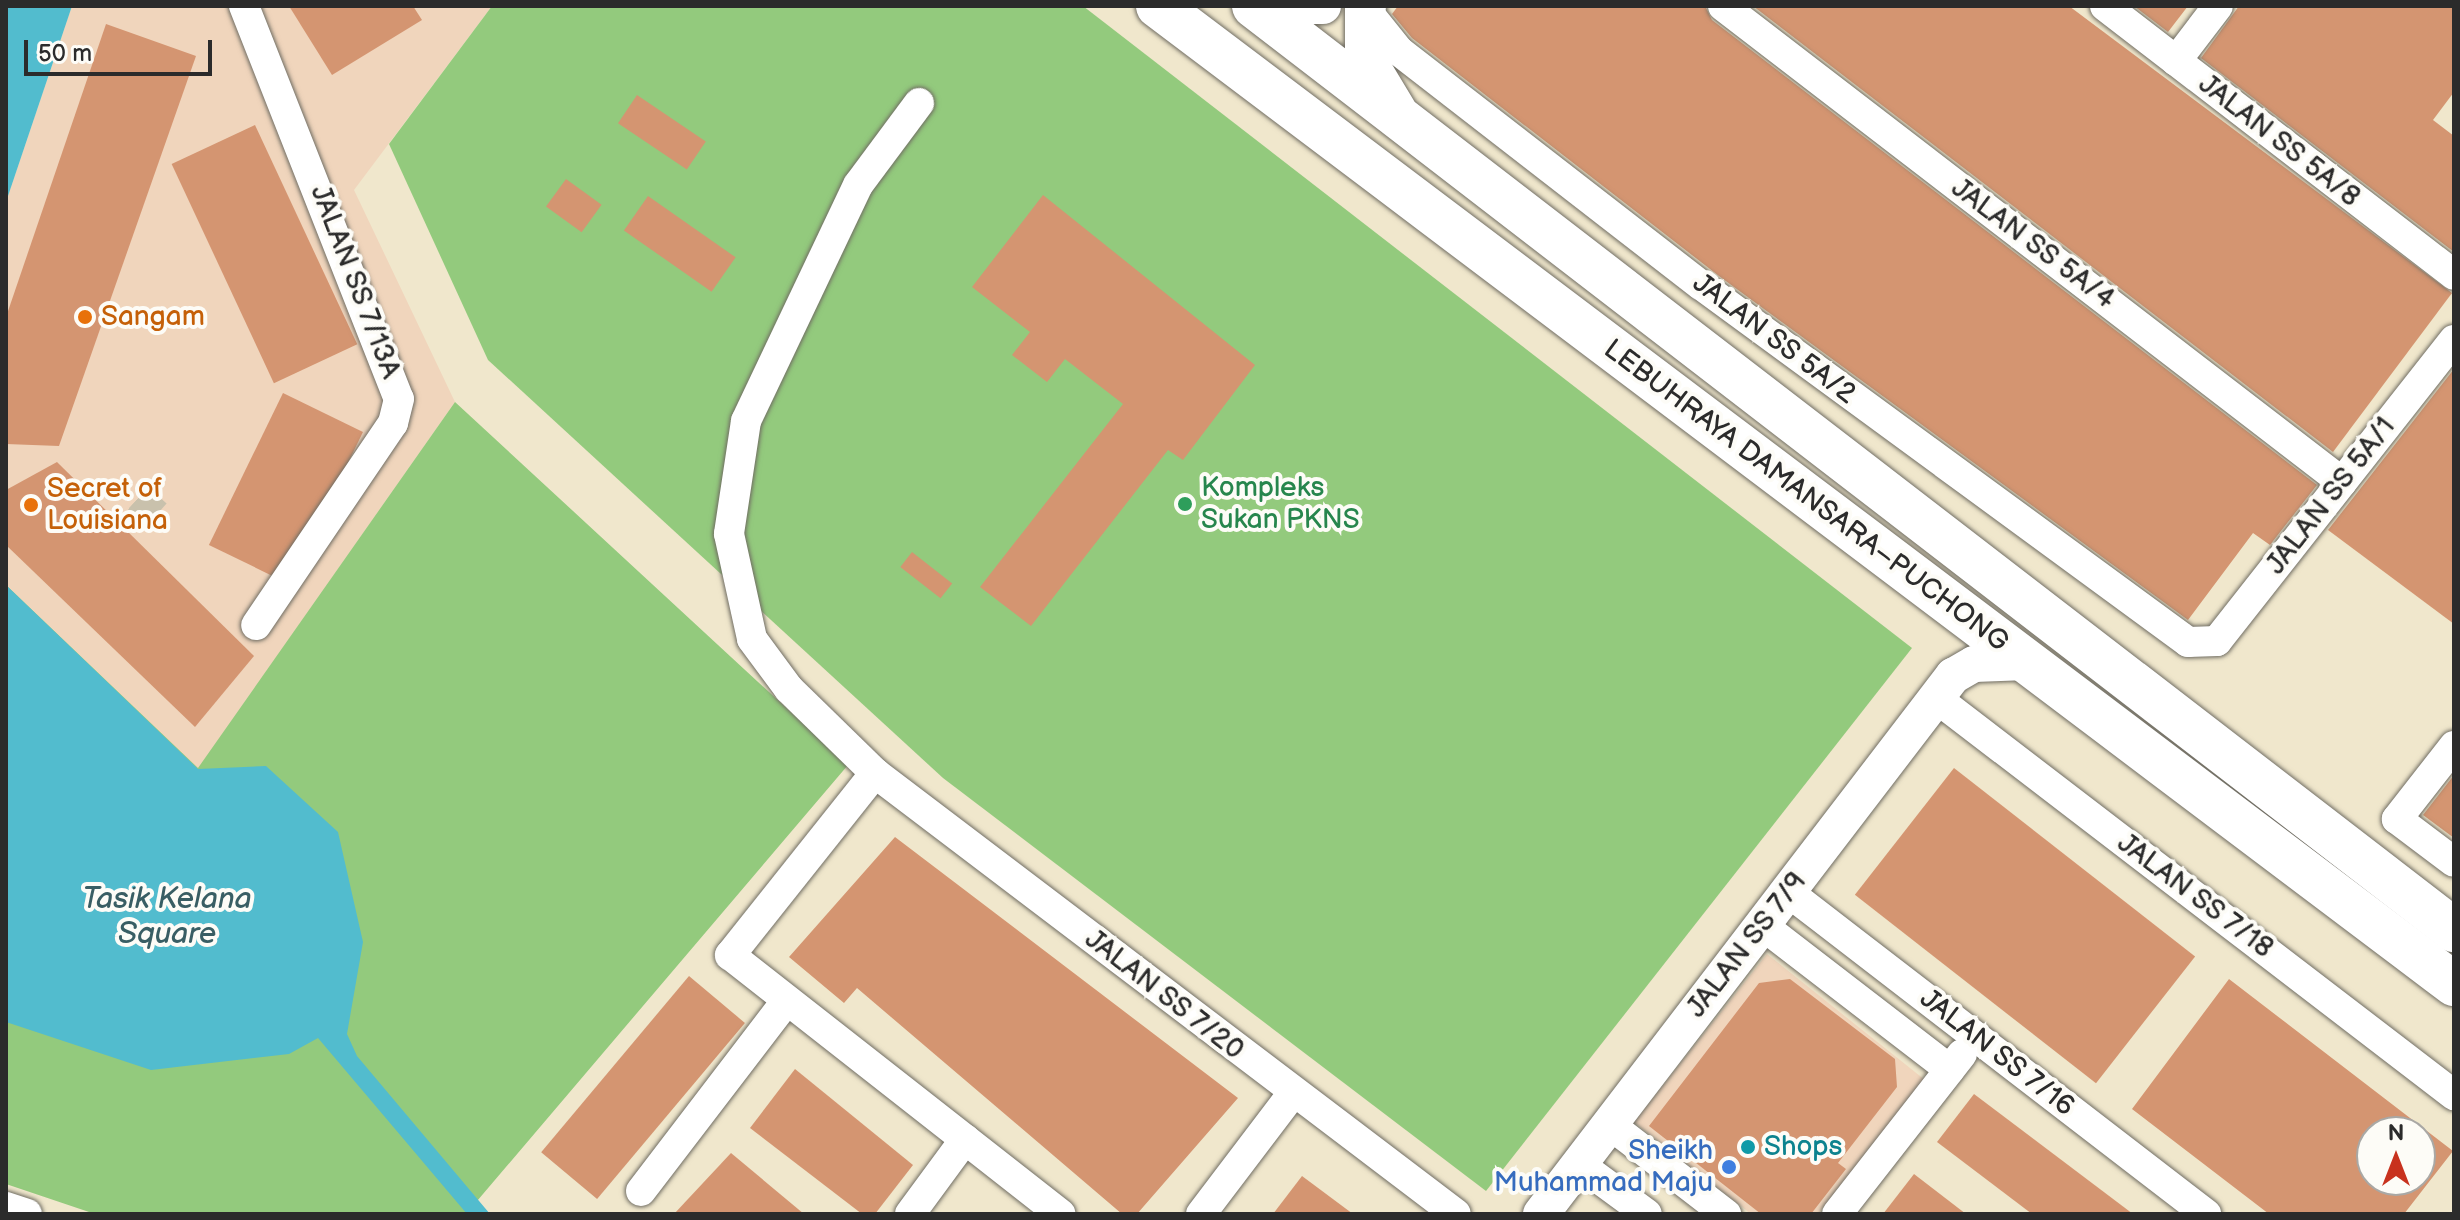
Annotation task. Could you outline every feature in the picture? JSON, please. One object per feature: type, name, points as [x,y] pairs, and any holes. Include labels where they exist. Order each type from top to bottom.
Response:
[{"type":"highway","name":"LEBUHRAYA DAMANSARA–PUCHONG","points":[[1158,6],[2454,984]]},
{"type":"highway","name":"LEBUHRAYA DAMANSARA–PUCHONG","points":[[1254,6],[1405,119],[2454,930]]},
{"type":"street","name":"JALAN SS 7/13A","points":[[244,6],[399,399],[393,423],[256,625]]},
{"type":"street","points":[[1283,6],[1323,6]]},
{"type":"street","points":[[1363,6],[1363,51],[1405,119]]},
{"type":"street","name":"JALAN SS 5A/2","points":[[1371,6],[1370,15],[1399,51],[1701,285],[2148,617],[2203,645]]},
{"type":"street","name":"JALAN SS 5A/4","points":[[1723,6],[2342,482]]},
{"type":"street","name":"JALAN SS 5A/8","points":[[2105,6],[2454,275]]},
{"type":"street","points":[[2176,61],[2218,6]]},
{"type":"street","name":"JALAN SS 7/20","points":[[919,103],[858,185],[759,388],[734,470],[729,534],[752,639],[789,689],[875,773],[1292,1094],[1456,1214]]},
{"type":"street","name":"JALAN SS 5A/1","points":[[2203,645],[2217,641],[2454,340]]},
{"type":"street","points":[[1945,687],[1959,647],[1946,599]]},
{"type":"street","points":[[1945,687],[1974,664],[2027,662]]},
{"type":"street","name":"JALAN SS 7/9","points":[[1541,1214],[1945,687]]},
{"type":"street","name":"JALAN SS 7/18","points":[[1945,687],[2454,1095]]},
{"type":"street","points":[[2454,746],[2397,819],[2454,862]]},
{"type":"street","points":[[875,773],[730,955],[1060,1214]]},
{"type":"street","name":"JALAN SS 7/16","points":[[1788,892],[2206,1214]]},
{"type":"street","points":[[1762,925],[1950,1070]]},
{"type":"street","points":[[641,1191],[787,1000]]},
{"type":"street","points":[[1837,1214],[1976,1037]]},
{"type":"street","points":[[1201,1214],[1292,1094]]},
{"type":"street","points":[[1609,1124],[1726,1214]]},
{"type":"street","points":[[910,1214],[965,1139]]},
{"type":"street","points":[[1579,1164],[1647,1214]]},
{"type":"street","points":[[6,1207],[27,1214]]},
{"type":"shaded area","points":[[72,6],[492,6],[354,190],[455,402],[198,769],[6,585],[6,202]]},
{"type":"shaded area","points":[[1767,954],[1925,1080],[1818,1214],[1751,1214],[1634,1122]]},
{"type":"green space","name":"Kompleks Sukan PKNS","points":[[492,6],[1083,6],[1912,648],[1486,1191],[943,778],[488,360],[389,144]]},
{"type":"green space","points":[[455,402],[848,765],[466,1214],[95,1214],[6,1184],[6,585],[198,768]]},
{"type":"water","points":[[6,6],[72,6],[6,202]]},
{"type":"water","name":"Tasik Kelana Square","points":[[6,585],[198,769],[266,766],[338,832],[363,942],[347,1034],[357,1056],[490,1214],[467,1214],[318,1038],[289,1054],[151,1070],[6,1022]]},
{"type":"building","points":[[289,6],[413,6],[422,20],[332,75]]},
{"type":"building","points":[[1398,6],[1705,6],[1712,20],[2317,485],[2270,545],[2253,533],[2188,620],[1719,276],[1412,38],[1392,14]]},
{"type":"building","points":[[1753,6],[2069,6],[2452,293],[2333,452]]},
{"type":"building","points":[[2134,6],[2188,6],[2168,32]]},
{"type":"building","points":[[2239,6],[2454,6],[2454,92],[2433,120],[2454,136],[2454,252],[2201,58]]},
{"type":"building","points":[[106,24],[196,56],[59,446],[6,444],[6,317]]},
{"type":"building","points":[[637,95],[706,141],[687,170],[618,123]]},
{"type":"building","points":[[255,125],[357,344],[274,383],[172,164]]},
{"type":"building","points":[[566,179],[602,205],[582,232],[546,207]]},
{"type":"building","points":[[1043,195],[1255,365],[1183,460],[1168,450],[1031,626],[980,587],[1123,404],[1065,359],[1047,382],[1012,355],[1030,332],[972,287]]},
{"type":"building","points":[[648,196],[736,257],[712,292],[624,230]]},
{"type":"building","points":[[2454,369],[2454,624],[2328,530]]},
{"type":"building","points":[[283,393],[363,432],[289,584],[209,545]]},
{"type":"building","points":[[57,462],[254,656],[195,727],[6,545],[6,490]]},
{"type":"building","points":[[912,552],[952,583],[940,598],[900,567]]},
{"type":"building","points":[[1954,768],[2195,956],[2096,1083],[1855,895]]},
{"type":"building","points":[[2454,775],[2454,838],[2423,815]]},
{"type":"building","points":[[895,837],[1238,1098],[1137,1214],[1122,1214],[857,988],[844,1003],[789,957]]},
{"type":"building","points":[[689,976],[745,1023],[597,1199],[541,1152]]},
{"type":"building","points":[[1790,979],[1895,1059],[1897,1087],[1838,1163],[1846,1169],[1811,1214],[1761,1214],[1649,1126],[1759,983]]},
{"type":"building","points":[[2229,979],[2407,1116],[2356,1116],[2356,1196],[2418,1196],[2404,1214],[2269,1214],[2132,1109]]},
{"type":"building","points":[[795,1069],[913,1165],[875,1214],[862,1214],[750,1128]]},
{"type":"building","points":[[1974,1094],[2133,1214],[2032,1214],[1937,1142]]},
{"type":"building","points":[[2436,1138],[2453,1151],[2436,1173]]},
{"type":"building","points":[[731,1153],[804,1214],[674,1214]]},
{"type":"building","points":[[1914,1174],[1966,1214],[1883,1214]]},
{"type":"building","points":[[1302,1176],[1353,1214],[1273,1214]]},
{"type":"tunnel","points":[[138,498],[157,515]]},
{"type":"place","name":"Sangam","points":[[85,317]]},
{"type":"place","name":"Kompleks Sukan PKNS","points":[[1185,504]]},
{"type":"place","name":"Secret of Louisiana","points":[[31,505]]},
{"type":"place","name":"Shops","points":[[1748,1147]]},
{"type":"place","name":"Sheikh Muhammad Maju","points":[[1729,1167]]}]
